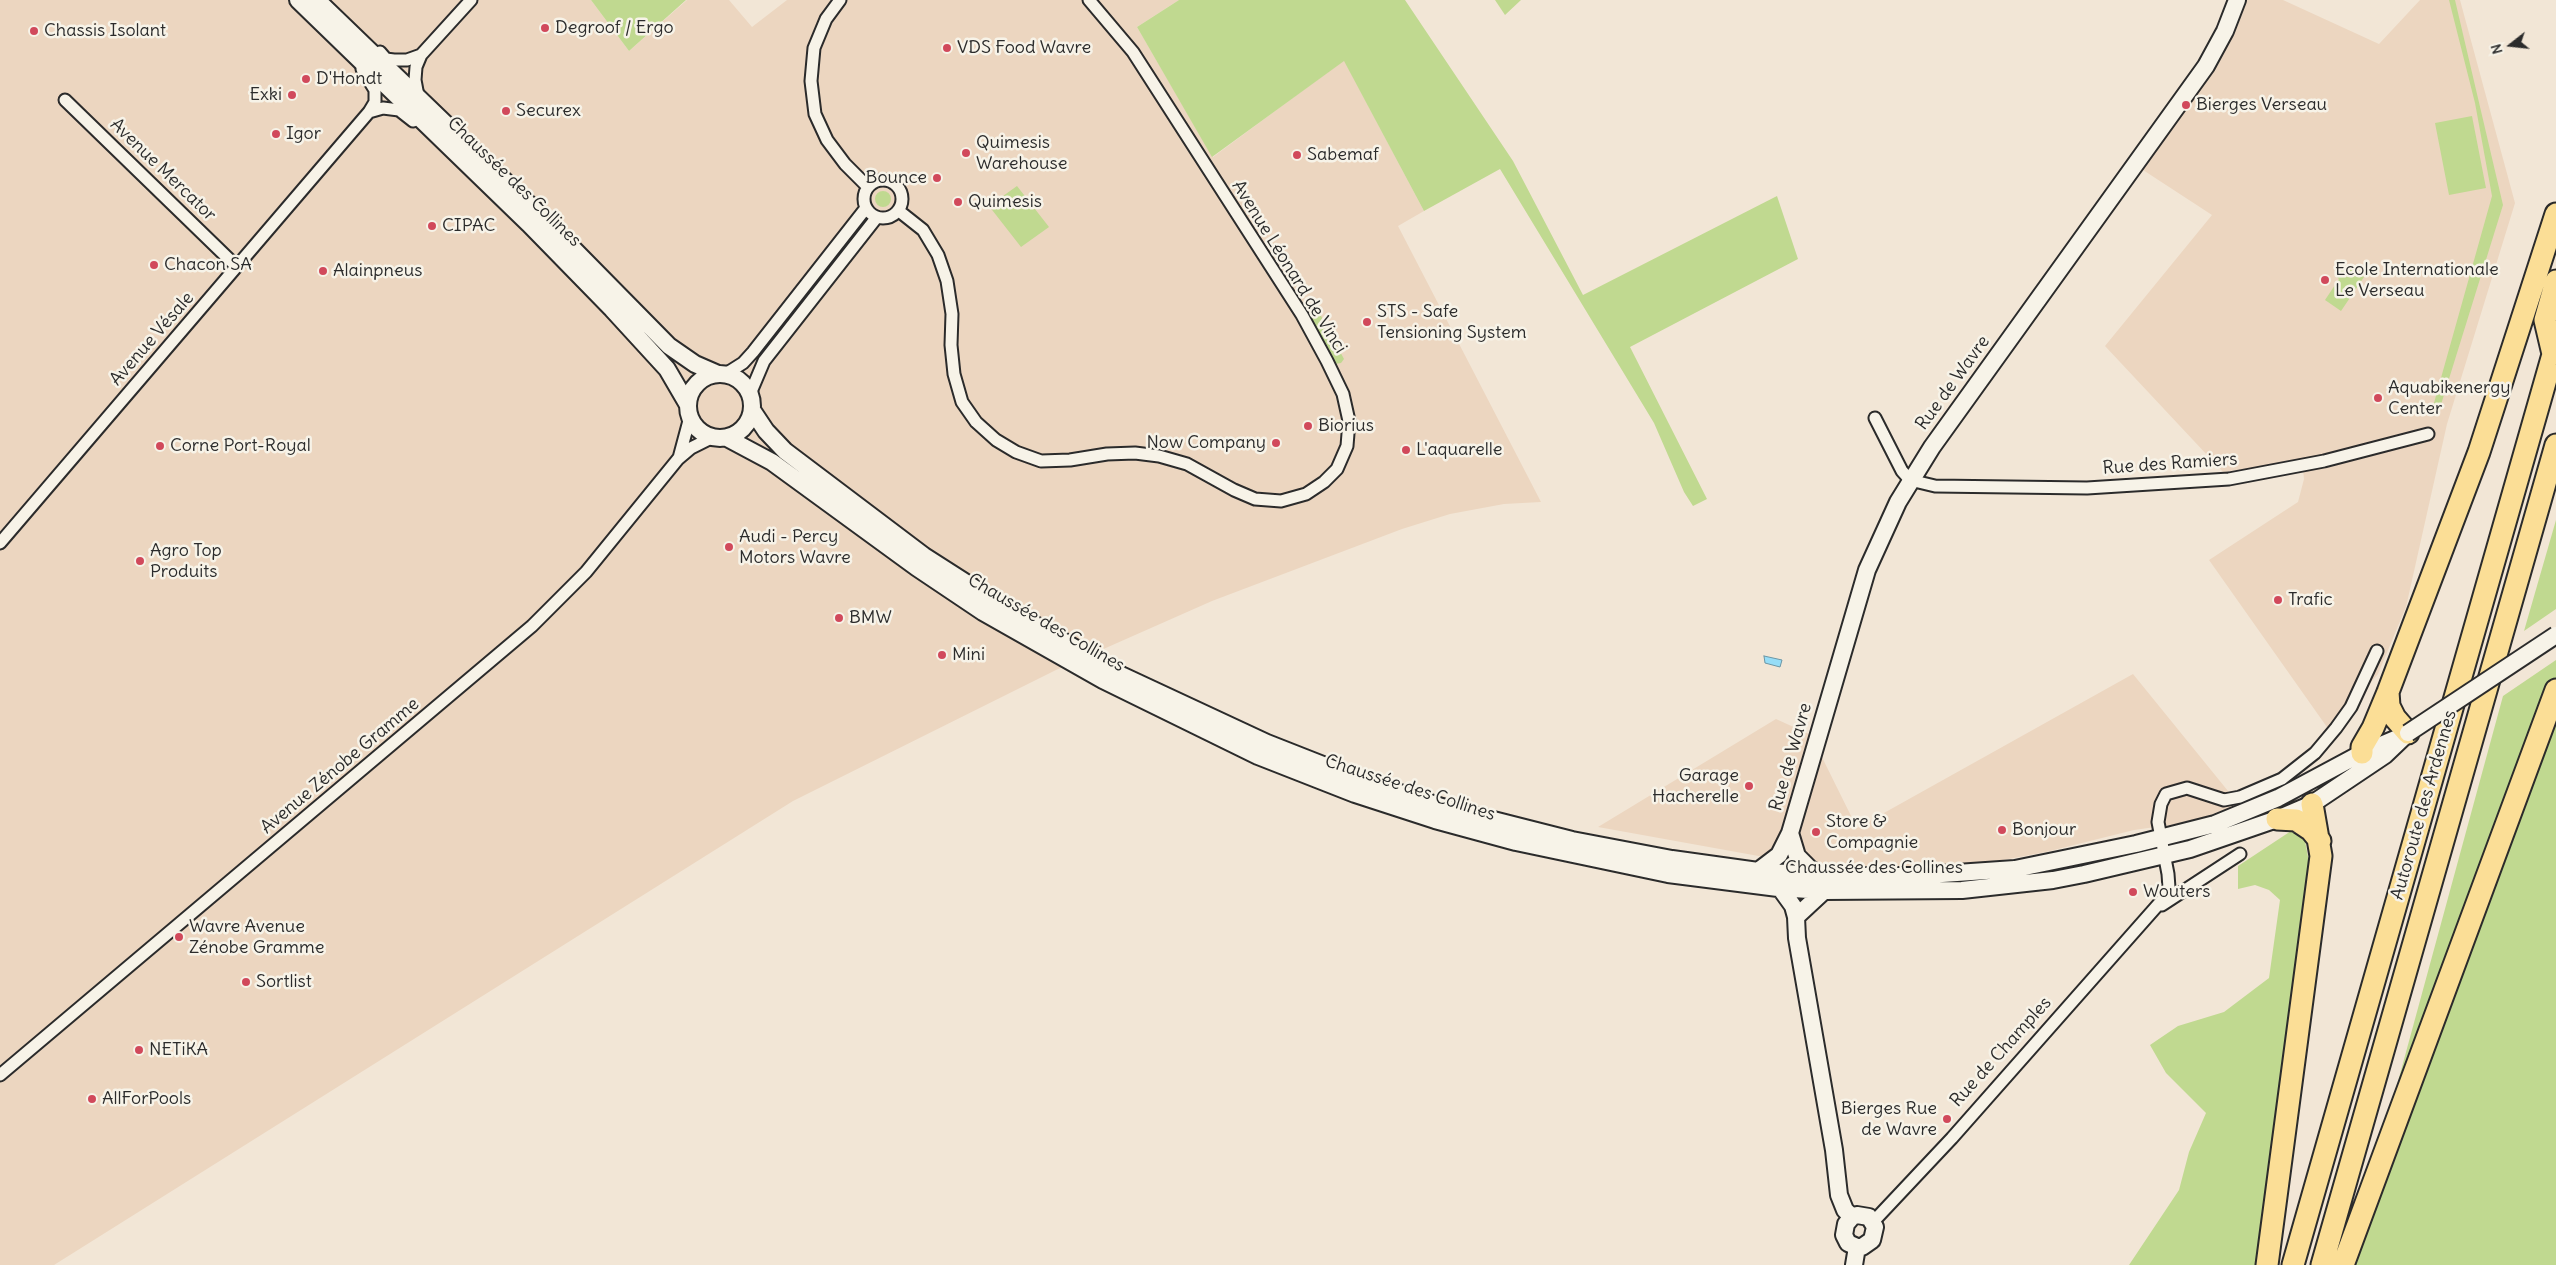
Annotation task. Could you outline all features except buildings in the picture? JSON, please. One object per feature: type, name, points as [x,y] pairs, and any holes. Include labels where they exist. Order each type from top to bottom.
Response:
[{"type":"highway","points":[[2362,753],[2362,747],[2373,728],[2388,692],[2479,452],[2556,214]]},
{"type":"highway","points":[[2555,349],[2545,320],[2556,281]]},
{"type":"highway","name":"Autoroute des Ardennes","points":[[2293,1265],[2555,349]]},
{"type":"highway","name":"Autoroute des Ardennes","points":[[2322,1265],[2556,445]]},
{"type":"highway","points":[[2343,1265],[2556,690]]},
{"type":"highway","points":[[2388,692],[2389,706],[2402,726]]},
{"type":"highway","points":[[2267,1265],[2321,856],[2320,841],[2312,804]]},
{"type":"highway","points":[[2278,819],[2296,820],[2311,830],[2320,841]]},
{"type":"main road","name":"Chaussée des Collines","points":[[298,0],[502,197],[652,351],[667,369],[689,411]]},
{"type":"main road","name":"Chaussée des Collines","points":[[317,0],[418,96],[668,346],[695,364],[721,374]]},
{"type":"main road","name":"Rue de Wavre","points":[[1758,871],[1780,855],[1790,833],[1867,570],[1886,523],[1910,480],[2206,66],[2225,31],[2237,0]]},
{"type":"main road","points":[[721,374],[740,381],[751,402],[744,428],[720,438],[703,433],[689,411],[694,387],[709,376],[721,374]]},
{"type":"main road","name":"Chaussée des Collines","points":[[751,402],[766,431],[785,451],[872,518],[991,599],[1121,676],[1267,743],[1361,780],[1442,806],[1572,840],[1672,859],[1758,871],[1783,881]]},
{"type":"main road","name":"Chaussée des Collines","points":[[720,438],[772,462],[916,567],[976,607],[1103,680],[1258,756],[1355,794],[1435,820],[1593,860],[1668,874],[1962,890],[2076,876],[2166,855],[2212,842],[2278,819],[2312,804]]},
{"type":"main road","points":[[2312,804],[2320,787],[2387,749],[2402,726],[2556,635]]},
{"type":"main road","name":"Chaussée des Collines","points":[[1826,884],[2006,870],[2050,863],[2162,838],[2214,824],[2263,805],[2301,787],[2362,753],[2387,749]]},
{"type":"main road","name":"Rue de Wavre","points":[[1790,833],[1797,856],[1803,864],[1826,884]]},
{"type":"main road","points":[[1783,881],[1796,917],[1796,938],[1834,1150],[1839,1195],[1845,1210],[1852,1217]]},
{"type":"main road","points":[[1796,917],[1826,884]]},
{"type":"main road","points":[[1854,1265],[1857,1247],[1848,1243],[1844,1235],[1846,1224],[1852,1217],[1863,1215],[1869,1217],[1873,1222]]},
{"type":"main road","name":"Rue de Champles","points":[[1857,1247],[1862,1247],[1872,1240],[1875,1227],[1873,1222]]},
{"type":"street","points":[[327,0],[386,59],[407,60],[421,55]]},
{"type":"street","points":[[418,96],[415,80],[416,67],[421,55],[471,0]]},
{"type":"street","points":[[840,0],[826,20],[814,48],[811,81],[815,114],[827,140],[845,164],[868,187]]},
{"type":"street","name":"Avenue Léonard de Vinci","points":[[899,211],[923,230],[938,255],[947,281],[952,314],[951,345],[953,365],[962,402],[976,422],[996,440],[1016,452],[1041,461],[1070,460],[1107,454],[1135,453],[1158,456],[1187,464],[1234,490],[1255,499],[1281,501],[1306,494],[1324,482],[1337,469],[1347,446],[1349,421],[1347,407],[1333,373],[1302,315],[1132,52],[1089,0]]},
{"type":"street","points":[[351,53],[374,90],[375,102],[369,112]]},
{"type":"street","name":"Avenue Mercator","points":[[65,100],[236,266]]},
{"type":"street","points":[[369,112],[384,108],[399,110],[414,121],[475,182],[502,197]]},
{"type":"street","name":"Avenue Vésale","points":[[0,543],[369,112]]},
{"type":"street","points":[[882,179],[895,184],[903,196],[899,211],[887,218],[877,217],[866,208],[864,200],[868,187],[882,179]]},
{"type":"street","points":[[721,374],[743,363],[753,352],[866,208]]},
{"type":"street","points":[[751,402],[764,361],[877,217]]},
{"type":"street","name":"Avenue Zénobe Gramme","points":[[678,459],[689,411]]},
{"type":"street","points":[[1875,418],[1890,450],[1910,480]]},
{"type":"street","name":"Rue des Ramiers","points":[[1910,480],[1935,486],[2087,488],[2229,480],[2324,461],[2428,434]]},
{"type":"street","name":"Avenue Zénobe Gramme","points":[[0,1075],[532,626],[586,572],[678,459],[691,448],[720,438]]},
{"type":"street","points":[[2162,838],[2158,812],[2166,794],[2187,788],[2224,800],[2240,797],[2282,779],[2315,753],[2351,707],[2377,651]]},
{"type":"street","name":"Rue de Champles","points":[[1873,1222],[1907,1187],[2158,907],[2169,888],[2166,855],[2162,838]]},
{"type":"street","name":"Rue de Champles","points":[[2158,907],[2240,854]]},
{"type":"shaded area","points":[[0,0],[591,0],[629,51],[687,0],[729,0],[752,27],[787,0],[1179,0],[1137,27],[1213,157],[1344,60],[1424,211],[1398,226],[1541,502],[1504,504],[1450,514],[1402,529],[1212,601],[1056,670],[793,801],[54,1265],[0,1265]]},
{"type":"shaded area","name":"Ecole Internationale Le Verseau","points":[[2245,0],[2283,0],[2379,44],[2420,0],[2460,0],[2515,203],[2447,424],[2406,607],[2378,674],[2329,730],[2209,560],[2298,502],[2304,479],[2302,461],[2223,472],[2105,346],[2212,215],[2143,170],[2224,52]]},
{"type":"shaded area","points":[[2133,674],[2228,791],[2235,806],[2190,822],[2134,830],[2046,852],[2003,860],[1939,866],[1814,866],[1598,827],[1776,719],[1811,735],[1857,828]]},
{"type":"green space","points":[[591,0],[686,0],[629,51]]},
{"type":"green space","points":[[1179,0],[1405,0],[1513,161],[1583,295],[1777,196],[1798,259],[1630,347],[1707,499],[1693,506],[1684,492],[1654,423],[1500,169],[1424,211],[1344,61],[1212,157],[1137,27]]},
{"type":"green space","points":[[1495,0],[1521,0],[1505,15]]},
{"type":"green space","points":[[2449,0],[2455,0],[2503,205],[2439,411],[2432,410],[2492,196],[2475,103]]},
{"type":"green space","points":[[2472,116],[2486,188],[2449,195],[2435,123]]},
{"type":"green space","points":[[1017,186],[1049,227],[1021,247],[989,206]]},
{"type":"green space","points":[[883,191],[891,199],[883,207],[875,199]]},
{"type":"green space","points":[[2343,263],[2364,277],[2341,311],[2325,300],[2339,279],[2336,276]]},
{"type":"green space","points":[[1320,314],[1344,359],[1341,363],[1335,364],[1311,319]]},
{"type":"green space","points":[[2556,520],[2556,609],[2524,631]]},
{"type":"green space","points":[[2556,660],[2556,1265],[2348,1265],[2503,696]]},
{"type":"green space","points":[[2291,831],[2305,841],[2309,862],[2258,1265],[2129,1265],[2179,1190],[2189,1152],[2206,1113],[2166,1073],[2150,1045],[2178,1026],[2224,1012],[2269,978],[2280,900],[2269,890],[2255,885],[2238,889],[2238,866]]},
{"type":"water","points":[[1764,656],[1782,660],[1780,667],[1765,663]]},
{"type":"place","name":"Degroof / Ergo","points":[[545,28]]},
{"type":"place","name":"Chassis Isolant","points":[[34,31]]},
{"type":"place","name":"VDS Food Wavre","points":[[947,48]]},
{"type":"place","name":"D'Hondt","points":[[306,79]]},
{"type":"place","name":"Exki","points":[[292,95]]},
{"type":"place","name":"Bierges Verseau","points":[[2186,105]]},
{"type":"place","name":"Securex","points":[[506,111]]},
{"type":"place","name":"Igor","points":[[276,134]]},
{"type":"place","name":"Quimesis Warehouse","points":[[966,153]]},
{"type":"place","name":"Sabemaf","points":[[1297,155]]},
{"type":"place","name":"Bounce","points":[[937,178]]},
{"type":"place","name":"Quimesis","points":[[958,202]]},
{"type":"place","name":"CIPAC","points":[[432,226]]},
{"type":"place","name":"Chacon SA","points":[[154,265]]},
{"type":"place","name":"Alainpneus","points":[[323,271]]},
{"type":"place","name":"Ecole Internationale Le Verseau","points":[[2325,280]]},
{"type":"place","name":"STS - Safe Tensioning System","points":[[1367,322]]},
{"type":"place","name":"Aquabikenergy Center","points":[[2378,398]]},
{"type":"place","name":"Biorius","points":[[1308,426]]},
{"type":"place","name":"Now Company","points":[[1276,443]]},
{"type":"place","name":"Corne Port-Royal","points":[[160,446]]},
{"type":"place","name":"L'aquarelle","points":[[1406,450]]},
{"type":"place","name":"Audi - Percy Motors Wavre","points":[[729,547]]},
{"type":"place","name":"Agro Top Produits","points":[[140,561]]},
{"type":"place","name":"Trafic","points":[[2278,600]]},
{"type":"place","name":"BMW","points":[[839,618]]},
{"type":"place","name":"Mini","points":[[942,655]]},
{"type":"place","name":"Garage Hacherelle","points":[[1749,786]]},
{"type":"place","name":"Bonjour","points":[[2002,830]]},
{"type":"place","name":"Store & Compagnie","points":[[1816,832]]},
{"type":"place","name":"Wouters","points":[[2133,892]]},
{"type":"place","name":"Wavre Avenue Zénobe Gramme","points":[[179,937]]},
{"type":"place","name":"Sortlist","points":[[246,982]]},
{"type":"place","name":"NETiKA","points":[[139,1050]]},
{"type":"place","name":"AllForPools","points":[[92,1099]]},
{"type":"place","name":"Bierges Rue de Wavre","points":[[1947,1119]]}]
